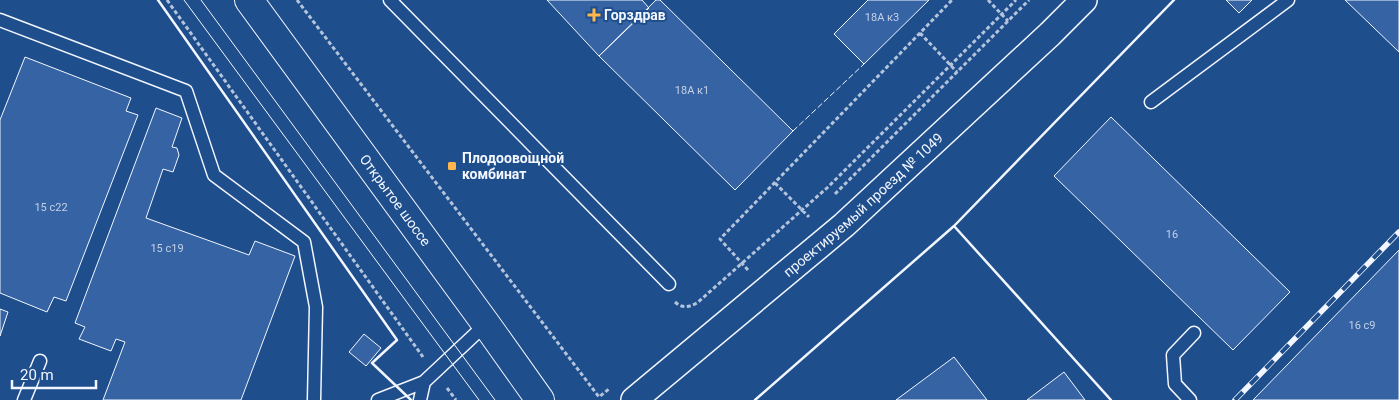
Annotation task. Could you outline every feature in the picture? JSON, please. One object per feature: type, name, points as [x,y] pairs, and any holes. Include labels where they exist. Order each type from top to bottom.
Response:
[{"type":"main road","name":"Открытое шоссе","points":[[248,0],[540,400]]},
{"type":"street","name":"проектируемый проезд № 1049","points":[[634,400],[844,225],[1050,34],[1084,0]]},
{"type":"lane","points":[[390,0],[669,284]]},
{"type":"lane","points":[[1151,102],[1288,0]]},
{"type":"lane","points":[[0,20],[186,91],[214,175],[304,242],[316,307],[314,400]]},
{"type":"lane","points":[[378,400],[424,382],[486,324]]},
{"type":"lane","points":[[1190,400],[1175,384],[1173,355],[1194,333]]},
{"type":"lane","points":[[24,400],[40,361]]},
{"type":"lane","points":[[420,400],[424,382]]},
{"type":"path","points":[[167,0],[456,400]]},
{"type":"path","points":[[297,0],[599,397],[614,385]]},
{"type":"path","points":[[748,270],[720,239],[952,0]]},
{"type":"path","points":[[988,0],[1008,21]]},
{"type":"path","points":[[671,299],[680,306],[688,307],[697,303],[742,264],[802,210],[1016,0]]},
{"type":"path","points":[[832,197],[1029,0]]},
{"type":"path","points":[[920,33],[957,72]]},
{"type":"path","points":[[775,183],[809,217]]},
{"type":"path","points":[[802,223],[814,213]]},
{"type":"path","points":[[740,276],[754,264]]},
{"type":"building","points":[[547,0],[642,0],[649,8],[599,56]]},
{"type":"building","points":[[656,0],[660,0],[793,131],[735,190],[599,56]]},
{"type":"building","points":[[868,0],[929,0],[864,64],[834,34]]},
{"type":"building","points":[[1226,0],[1252,0],[1239,13]]},
{"type":"building","points":[[1345,0],[1399,0],[1399,52]]},
{"type":"building","points":[[25,57],[131,98],[126,111],[138,115],[66,301],[54,297],[47,312],[0,293],[0,120]]},
{"type":"building","points":[[156,108],[182,118],[172,147],[177,148],[179,155],[173,172],[163,169],[146,218],[249,255],[255,241],[295,256],[241,400],[103,400],[125,342],[116,339],[111,351],[79,339],[85,327],[75,323]]},
{"type":"building","points":[[1111,117],[1290,292],[1233,350],[1054,176]]},
{"type":"building","points":[[1399,250],[1399,400],[1253,400]]},
{"type":"building","points":[[0,309],[8,312],[0,336]]},
{"type":"building","points":[[364,334],[381,348],[366,366],[349,352]]},
{"type":"building","points":[[954,357],[987,400],[896,400]]},
{"type":"building","points":[[1064,372],[1085,400],[1027,400]]},
{"type":"tram line","points":[[184,0],[479,400]]},
{"type":"tram line","points":[[201,0],[495,400]]},
{"type":"railway","points":[[1235,400],[1399,232]]},
{"type":"fence","points":[[793,131],[864,64]]},
{"type":"wall","points":[[158,0],[397,340],[372,363],[411,400]]},
{"type":"wall","points":[[755,400],[954,226],[1174,0]]},
{"type":"wall","points":[[954,226],[1111,400]]},
{"type":"place","name":"Горздрав","points":[[594,15]]},
{"type":"place","name":"Плодоовощной комбинат","points":[[452,166]]}]
